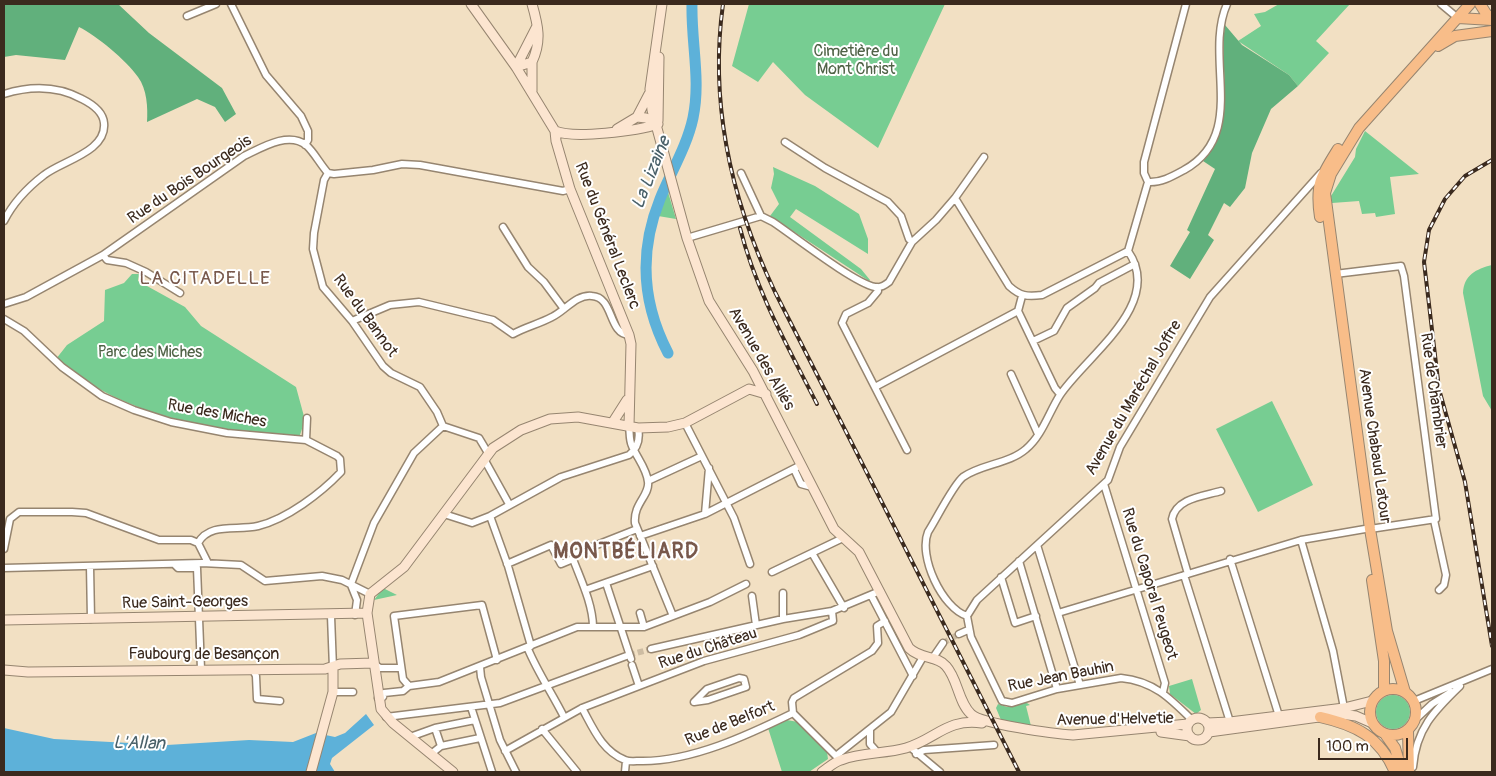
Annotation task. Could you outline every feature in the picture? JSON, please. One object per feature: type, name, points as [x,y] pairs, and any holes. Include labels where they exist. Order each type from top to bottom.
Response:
[{"type":"main road","name":"Rue du Général Leclerc","points":[[471,4],[532,91],[555,131],[570,189],[629,335],[631,355],[628,397],[633,427]]},
{"type":"main road","name":"Rue du Général Leclerc","points":[[532,4],[540,37],[532,62],[532,91]]},
{"type":"main road","points":[[615,131],[637,116],[644,107],[650,89],[662,4]]},
{"type":"main road","points":[[1455,16],[1461,4]]},
{"type":"main road","points":[[1455,16],[1470,4]]},
{"type":"main road","points":[[1480,4],[1492,19]]},
{"type":"main road","points":[[1455,16],[1492,19]]},
{"type":"main road","points":[[1455,16],[1472,33]]},
{"type":"main road","name":"Avenue du Maréchal Joffre","points":[[1320,179],[1378,106],[1455,16]]},
{"type":"main road","name":"Avenue du Maréchal Joffre","points":[[1320,179],[1359,120],[1455,16]]},
{"type":"main road","points":[[516,67],[537,25]]},
{"type":"main road","points":[[1378,106],[1393,97],[1444,41],[1472,33],[1492,31]]},
{"type":"main road","points":[[658,37],[658,124]]},
{"type":"main road","points":[[506,52],[524,51]]},
{"type":"main road","points":[[516,67],[532,62]]},
{"type":"main road","points":[[650,89],[652,110],[658,124]]},
{"type":"main road","points":[[637,116],[658,124]]},
{"type":"main road","points":[[555,131],[570,134],[615,131],[641,129],[658,124]]},
{"type":"main road","name":"Avenue des Alliés","points":[[658,124],[660,140],[687,238],[709,301],[766,394],[797,467],[812,487],[834,529],[859,552],[875,593],[910,648],[947,667],[966,707]]},
{"type":"main road","points":[[641,129],[660,140]]},
{"type":"main road","name":"Avenue du Maréchal Joffre","points":[[1320,179],[1325,193],[1321,202]]},
{"type":"main road","name":"Avenue Chabaud Latour","points":[[1320,179],[1321,202],[1384,662],[1384,690]]},
{"type":"main road","name":"Avenue Chabaud Latour","points":[[1321,202],[1329,234],[1335,274],[1366,529],[1387,631],[1405,692]]},
{"type":"main road","points":[[750,389],[753,371]]},
{"type":"main road","points":[[453,772],[386,717],[378,698],[373,663],[367,614],[367,602],[370,594],[404,567],[486,456],[503,439],[521,430],[550,420],[578,417],[655,429],[685,423],[750,389],[766,394]]},
{"type":"main road","name":"Rue du Général Leclerc","points":[[613,422],[628,397]]},
{"type":"main road","name":"Rue Saint-Georges","points":[[4,620],[367,614]]},
{"type":"main road","name":"Faubourg de Besançon","points":[[4,670],[28,672],[253,670],[333,668],[340,664],[373,663]]},
{"type":"main road","points":[[312,772],[333,692],[333,668]]},
{"type":"main road","points":[[1208,727],[1202,718],[1190,722],[1187,730],[1190,736],[1201,740],[1208,727],[1230,722],[1344,708],[1372,701],[1384,690],[1391,689],[1405,692],[1414,701],[1416,719],[1408,731],[1409,772]]},
{"type":"main road","points":[[1372,701],[1370,716],[1372,723]]},
{"type":"main road","points":[[960,722],[965,717],[966,707]]},
{"type":"main road","name":"Avenue d'Helvetie","points":[[966,707],[971,714],[982,720],[1057,734],[1073,735],[1190,722]]},
{"type":"main road","points":[[1208,727],[1350,715],[1372,723],[1385,734],[1395,748],[1402,772]]},
{"type":"main road","points":[[1320,717],[1348,724],[1370,738],[1383,750],[1394,772]]},
{"type":"main road","name":"Avenue d'Helvetie","points":[[839,757],[878,754],[910,747],[948,726],[960,722],[991,724],[1056,738],[1070,739],[1160,732],[1190,736]]},
{"type":"main road","points":[[1385,734],[1393,736],[1408,731]]},
{"type":"main road","points":[[822,772],[839,757]]},
{"type":"street","points":[[187,16],[216,4]]},
{"type":"street","points":[[231,4],[266,75],[301,116],[308,131],[308,140],[305,145],[328,173],[339,174],[402,164],[420,165],[563,191],[570,189]]},
{"type":"street","points":[[959,634],[968,630],[967,616],[957,613],[932,577],[926,538],[963,478],[1026,450],[1038,434],[1060,394],[1128,316],[1136,293],[1135,264],[1128,251],[1148,182],[1144,173],[1144,162],[1186,4]]},
{"type":"street","points":[[1148,182],[1160,181],[1190,167],[1206,152],[1215,138],[1222,109],[1219,37],[1222,15],[1227,4]]},
{"type":"street","points":[[1441,4],[1455,16]]},
{"type":"street","points":[[4,94],[45,88],[69,92],[93,105],[104,120],[102,137],[96,145],[45,174],[25,191],[10,209],[4,221]]},
{"type":"street","name":"Rue du Bois Bourgeois","points":[[4,304],[26,297],[103,255],[244,156],[262,147],[288,140],[305,145]]},
{"type":"street","points":[[785,142],[826,168],[888,202],[901,216],[909,239],[912,242]]},
{"type":"street","points":[[741,173],[761,216],[773,222],[860,281],[877,288],[889,282],[912,242],[936,220],[955,198],[984,157]]},
{"type":"street","name":"Rue du Bannot","points":[[328,173],[324,180],[314,233],[313,249],[323,287],[352,321],[383,366],[391,373],[420,386],[437,412],[443,426]]},
{"type":"street","points":[[1320,179],[1324,226],[1329,234]]},
{"type":"street","name":"Avenue du Maréchal Joffre","points":[[1289,208],[1320,179]]},
{"type":"street","name":"Avenue du Maréchal Joffre","points":[[967,616],[977,600],[1104,484],[1112,472],[1120,447],[1210,297],[1289,208],[1320,179]]},
{"type":"street","points":[[1305,194],[1314,196],[1321,202]]},
{"type":"street","points":[[955,198],[1009,286],[1022,296],[1042,295],[1128,251]]},
{"type":"street","points":[[687,238],[761,216]]},
{"type":"street","points":[[503,227],[528,267],[544,282],[564,309]]},
{"type":"street","points":[[103,255],[107,260],[126,263],[146,272],[180,293]]},
{"type":"street","points":[[1033,341],[1054,331],[1067,308],[1095,288],[1099,282],[1135,264]]},
{"type":"street","name":"Rue de Chambrier","points":[[1335,274],[1401,266],[1435,520],[1446,575],[1444,585],[1439,590]]},
{"type":"street","points":[[877,288],[878,291],[868,303],[846,314],[842,322],[907,450]]},
{"type":"street","points":[[1022,296],[1018,311],[1055,388],[1060,394]]},
{"type":"street","points":[[352,321],[390,305],[419,302],[493,320],[513,334],[552,317],[581,297],[598,297],[606,306],[618,331],[629,335]]},
{"type":"street","points":[[875,388],[1018,311]]},
{"type":"street","name":"Rue des Miches","points":[[4,319],[24,330],[62,367],[102,396],[134,410],[171,422],[227,433],[306,440],[340,460],[341,472],[336,477],[319,493],[281,516],[260,526],[210,531],[198,543]]},
{"type":"street","points":[[1011,374],[1038,434]]},
{"type":"street","points":[[306,440],[307,418]]},
{"type":"street","points":[[685,423],[727,503],[750,564]]},
{"type":"street","points":[[355,615],[357,600],[351,584],[374,523],[414,453],[443,426],[472,435],[482,441],[486,456],[509,504]]},
{"type":"street","name":"Rue du Général Leclerc","points":[[633,427],[631,442],[648,481]]},
{"type":"street","points":[[444,514],[472,523],[490,516],[561,477],[629,455],[635,450]]},
{"type":"street","points":[[673,616],[637,529],[636,509],[647,489],[648,481],[702,456]]},
{"type":"street","points":[[640,536],[705,514],[797,467]]},
{"type":"street","points":[[705,514],[709,468]]},
{"type":"street","name":"Rue du Caporal Peugeot","points":[[1104,484],[1165,683],[1163,692]]},
{"type":"street","points":[[1221,491],[1179,504],[1174,510],[1172,519],[1186,574],[1230,722]]},
{"type":"street","points":[[4,550],[10,519],[19,512],[86,513],[148,538],[160,540],[184,539],[198,543],[208,563]]},
{"type":"street","points":[[490,516],[507,564],[540,678],[548,685],[564,717]]},
{"type":"street","points":[[1058,613],[1301,540],[1435,520]]},
{"type":"street","points":[[593,628],[593,620],[585,590],[572,560],[574,554],[637,529]]},
{"type":"street","points":[[772,572],[813,555],[843,538]]},
{"type":"street","points":[[1301,540],[1333,651],[1344,708]]},
{"type":"street","points":[[507,564],[551,545],[561,564],[572,560]]},
{"type":"street","points":[[1037,545],[1080,685]]},
{"type":"street","points":[[813,555],[844,608]]},
{"type":"street","points":[[1230,560],[1279,716]]},
{"type":"street","points":[[1019,561],[1057,689]]},
{"type":"street","points":[[4,568],[208,563],[241,565],[265,581],[322,576],[351,584],[370,594]]},
{"type":"street","points":[[174,564],[178,568],[197,568],[201,669]]},
{"type":"street","points":[[90,566],[91,619]]},
{"type":"street","points":[[585,590],[653,566]]},
{"type":"street","points":[[1001,577],[1015,623],[1036,616]]},
{"type":"street","points":[[606,583],[639,686]]},
{"type":"street","points":[[378,698],[383,697],[384,693],[403,691],[409,686],[439,682],[577,628],[620,629],[644,627],[746,584]]},
{"type":"street","points":[[783,592],[783,619]]},
{"type":"street","points":[[651,649],[783,619],[844,608],[875,593],[885,621],[913,676]]},
{"type":"street","points":[[752,596],[756,625]]},
{"type":"street","points":[[409,686],[403,679],[394,616],[479,604],[484,607],[497,660]]},
{"type":"street","name":"Rue du Château","points":[[505,751],[582,708],[704,661],[783,640],[817,628],[833,621],[832,611]]},
{"type":"street","points":[[640,613],[644,627]]},
{"type":"street","points":[[331,616],[333,668]]},
{"type":"street","points":[[793,713],[791,705],[794,698],[872,651],[878,644],[877,626],[885,621]]},
{"type":"street","name":"Rue Jean Bauhin","points":[[968,630],[1002,701],[1012,703],[1057,689],[1121,678],[1130,679],[1163,692],[1190,722]]},
{"type":"street","points":[[839,757],[891,712],[913,676],[927,658],[943,643]]},
{"type":"street","points":[[386,717],[489,705],[631,660]]},
{"type":"street","name":"Faubourg de Besançon","points":[[373,663],[380,668],[401,668]]},
{"type":"street","points":[[480,667],[500,740],[516,772]]},
{"type":"street","points":[[1416,719],[1432,704],[1492,669]]},
{"type":"street","points":[[253,670],[256,676],[257,699],[280,701]]},
{"type":"street","points":[[1414,701],[1482,674]]},
{"type":"street","points":[[739,678],[744,680],[746,687],[708,700],[694,702],[707,689],[739,678]]},
{"type":"street","points":[[1413,772],[1418,740],[1436,708],[1460,686]]},
{"type":"street","points":[[333,692],[352,692]]},
{"type":"street","points":[[471,707],[492,772]]},
{"type":"street","points":[[582,708],[602,743],[626,761],[625,772]]},
{"type":"street","name":"Rue de Belfort","points":[[626,761],[655,761],[684,757],[709,749],[793,713],[839,757]]},
{"type":"street","points":[[410,737],[435,728],[475,720]]},
{"type":"street","points":[[435,728],[441,746]]},
{"type":"street","points":[[542,729],[577,772]]},
{"type":"street","points":[[870,730],[870,744],[878,754]]},
{"type":"street","points":[[431,754],[441,746],[480,738]]},
{"type":"street","points":[[916,754],[924,750],[994,745]]},
{"type":"street","points":[[910,747],[916,754],[940,772]]},
{"type":"green space","points":[[4,4],[118,4],[149,33],[222,88],[236,114],[225,122],[215,107],[197,99],[147,122],[145,93],[138,77],[111,49],[79,27],[65,60],[16,55],[4,57]]},
{"type":"green space","name":"Cimetière du Mont Christ","points":[[749,4],[945,4],[878,148],[805,95],[773,62],[758,82],[732,66]]},
{"type":"green space","points":[[1279,4],[1350,4],[1316,41],[1329,53],[1298,86],[1289,75],[1238,41],[1261,26],[1254,14],[1265,12]]},
{"type":"green space","points":[[1225,25],[1242,45],[1289,75],[1298,86],[1271,109],[1252,153],[1245,188],[1230,207],[1224,203],[1208,235],[1214,240],[1190,279],[1170,266],[1190,232],[1187,230],[1215,169],[1203,161],[1214,147],[1221,131],[1224,114]]},
{"type":"green space","points":[[1365,131],[1419,174],[1390,177],[1395,214],[1376,217],[1375,213],[1362,214],[1359,201],[1332,203],[1331,196],[1355,157],[1356,149]]},
{"type":"green space","points":[[773,167],[815,186],[859,214],[868,239],[868,254],[796,209],[790,217],[861,269],[869,281],[770,216],[779,204],[771,188],[774,174]]},
{"type":"green space","points":[[668,192],[676,219],[658,216]]},
{"type":"green space","points":[[1492,265],[1492,411],[1483,396],[1463,293],[1468,277],[1476,271]]},
{"type":"green space","name":"Parc des Miches","points":[[132,274],[139,274],[138,281],[185,307],[201,326],[296,387],[305,420],[299,438],[233,430],[171,418],[112,396],[56,359],[67,345],[104,321],[105,290],[124,283]]},
{"type":"green space","points":[[1272,401],[1313,485],[1258,512],[1216,429]]},
{"type":"green space","points":[[383,588],[397,595],[374,600]]},
{"type":"green space","points":[[1192,679],[1201,710],[1196,714],[1170,694],[1169,686]]},
{"type":"green space","points":[[1393,695],[1400,696],[1405,700],[1409,705],[1409,719],[1405,724],[1400,728],[1393,729],[1386,728],[1381,724],[1377,719],[1376,712],[1377,705],[1381,700],[1386,696]]},
{"type":"green space","points":[[1024,701],[1030,705],[1026,706],[1031,726],[1001,720],[996,708],[998,704],[1007,707]]},
{"type":"green space","points":[[787,720],[798,722],[827,752],[828,759],[809,772],[782,772],[768,728]]},
{"type":"water","name":"L'Allan","points":[[366,714],[374,725],[332,758],[330,764],[335,772],[4,772],[4,728],[54,739],[167,745],[249,740],[293,742],[316,733],[335,737],[345,733]]},
{"type":"waterway","name":"La Lizaine","points":[[668,353],[653,315],[646,277],[646,257],[653,218],[687,139],[693,118],[696,75],[692,4]]},
{"type":"tunnel","points":[[943,643],[959,634]]},
{"type":"tunnel","points":[[629,655],[651,649]]},
{"type":"railway","points":[[723,4],[719,42],[719,79],[722,115],[727,151],[746,222],[775,292],[1019,772]]},
{"type":"railway","points":[[1492,160],[1465,176],[1445,199],[1429,230],[1424,262],[1439,389],[1465,482],[1492,646]]},
{"type":"railway","points":[[740,228],[764,296],[817,404]]},
{"type":"district","name":"LA CITADELLE","points":[[205,279]]},
{"type":"district","name":"MONTBÉLIARD","points":[[626,553]]}]
